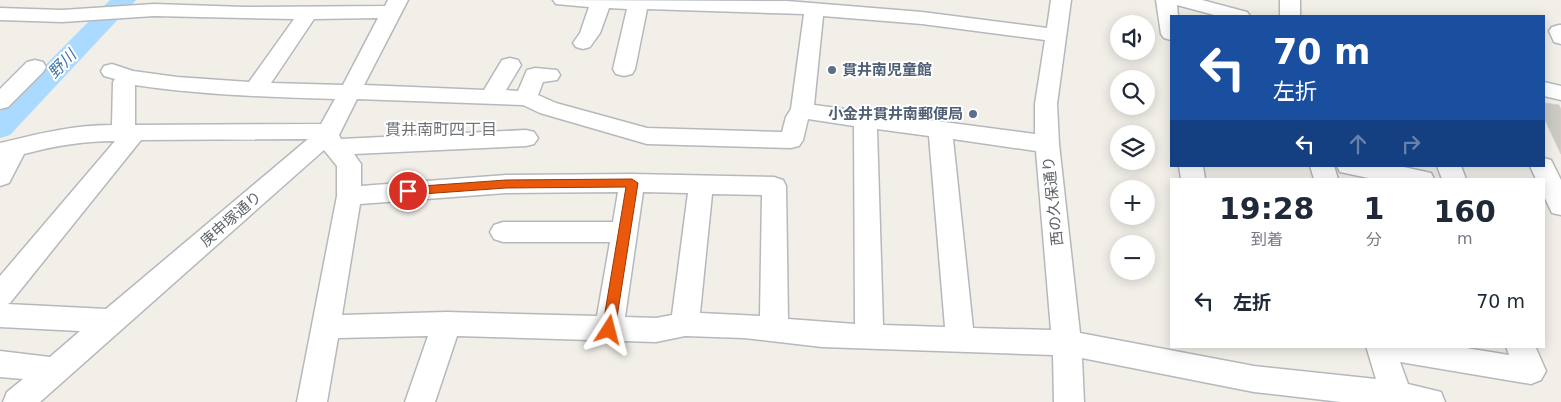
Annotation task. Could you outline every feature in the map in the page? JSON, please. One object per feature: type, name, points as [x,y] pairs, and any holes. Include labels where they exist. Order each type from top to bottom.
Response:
[{"type":"street","points":[[83,16],[98,0]]},
{"type":"street","points":[[563,0],[638,4],[726,2],[789,4],[814,10],[871,7],[955,22],[1056,35]]},
{"type":"street","points":[[955,22],[956,0]]},
{"type":"street","name":"西の久保通り","points":[[1061,0],[1046,104],[1047,144],[1067,343],[1069,402]]},
{"type":"street","points":[[1166,0],[1170,27]]},
{"type":"street","points":[[1179,0],[1236,15]]},
{"type":"street","points":[[1290,0],[1290,15]]},
{"type":"street","points":[[583,43],[590,33],[601,2]]},
{"type":"street","points":[[624,69],[638,4]]},
{"type":"street","points":[[0,14],[83,16],[136,6],[154,10],[308,14],[395,6]]},
{"type":"street","name":"庚申塚通り","points":[[18,402],[330,141],[350,92],[395,6]]},
{"type":"street","points":[[0,295],[128,133],[124,82],[121,74],[177,84],[255,90],[350,92],[455,98],[526,98],[548,108],[647,136],[791,140],[797,118],[802,111],[814,10]]},
{"type":"street","points":[[255,90],[308,14]]},
{"type":"street","points":[[491,97],[510,65]]},
{"type":"street","points":[[0,102],[35,67]]},
{"type":"street","points":[[526,98],[535,75],[549,75]]},
{"type":"street","points":[[1545,89],[1561,93]]},
{"type":"street","points":[[802,111],[1047,144]]},
{"type":"street","points":[[865,119],[869,336]]},
{"type":"street","points":[[940,129],[960,340]]},
{"type":"street","points":[[0,177],[7,150],[55,138],[93,133],[319,132],[330,141],[349,164],[349,196],[312,402]]},
{"type":"street","points":[[330,141],[526,138]]},
{"type":"street","points":[[1355,167],[1416,178]]},
{"type":"street","points":[[1542,167],[1554,202]]},
{"type":"street","points":[[349,196],[506,184],[632,183],[774,186],[774,329]]},
{"type":"street","points":[[609,330],[632,183]]},
{"type":"street","points":[[685,324],[701,185]]},
{"type":"street","points":[[503,232],[625,232]]},
{"type":"street","points":[[0,315],[113,321]]},
{"type":"street","points":[[326,328],[447,324],[656,330],[685,324],[774,329],[822,335],[1067,343],[1254,379],[1430,402]]},
{"type":"street","points":[[420,402],[447,324]]},
{"type":"street","points":[[1381,348],[1398,398]]},
{"type":"street","points":[[1387,348],[1531,371],[1521,348]]},
{"type":"street","points":[[0,364],[56,370]]},
{"type":"building","points":[[1545,103],[1559,105],[1561,110],[1561,154],[1545,120]]},
{"type":"waterway","name":"野川","points":[[0,128],[124,0]]},
{"type":"place","name":"貫井南児童館","points":[[832,70]]},
{"type":"place","name":"小金井貫井南郵便局","points":[[973,114]]},
{"type":"district","name":"貫井南町四丁目","points":[[441,129]]},
{"type":"route","points":[[408,191],[506,184],[632,183],[609,330]]}]
